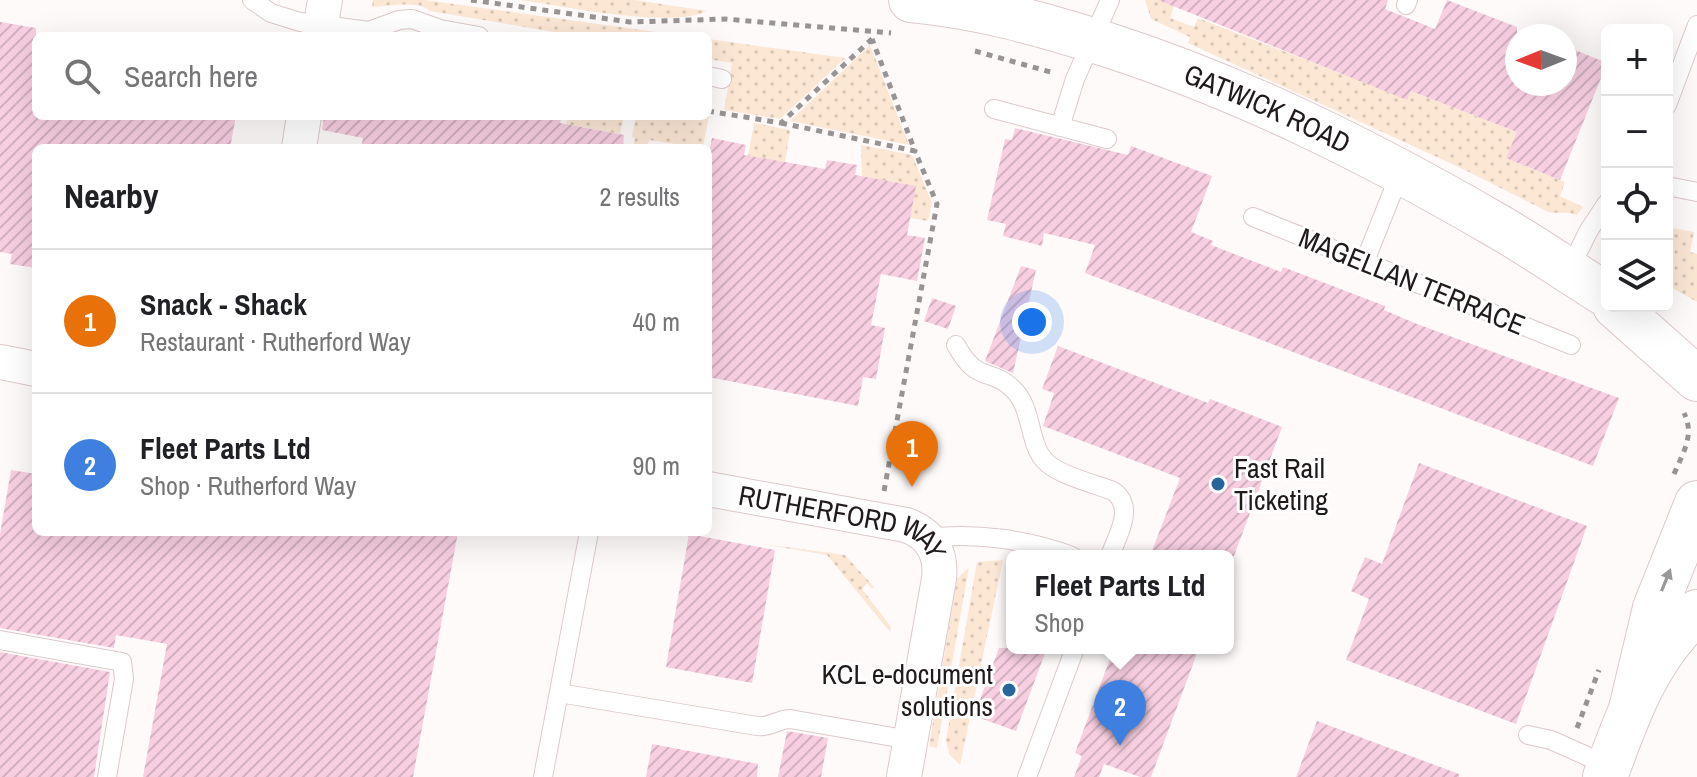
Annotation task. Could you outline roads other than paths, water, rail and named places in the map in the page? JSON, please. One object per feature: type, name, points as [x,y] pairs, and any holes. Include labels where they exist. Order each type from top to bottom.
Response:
[{"type":"street","name":"GATWICK ROAD","points":[[907,17],[989,11],[1084,60],[1158,61],[1231,90],[1401,171],[1497,225],[1601,293]]},
{"type":"street","points":[[300,144],[303,120]]},
{"type":"street","name":"GATWICK ROAD","points":[[1619,312],[1688,392]]},
{"type":"street","name":"GATWICK ROAD","points":[[1634,312],[1697,348]]},
{"type":"street","points":[[0,362],[32,368]]},
{"type":"street","name":"RUTHERFORD WAY","points":[[712,490],[879,520],[914,528],[929,538],[938,556],[939,579],[904,777]]},
{"type":"street","points":[[1631,709],[1684,493]]},
{"type":"street","points":[[1607,771],[1631,709],[1659,652],[1697,612]]},
{"type":"lane","points":[[252,0],[279,17],[321,20],[369,31],[399,20],[412,19],[457,32]]},
{"type":"lane","points":[[1060,127],[1110,0]]},
{"type":"lane","points":[[1670,96],[1697,25]]},
{"type":"lane","points":[[994,109],[1107,139]]},
{"type":"lane","points":[[1365,261],[1401,171]]},
{"type":"lane","points":[[1673,187],[1697,192]]},
{"type":"lane","points":[[1601,212],[1589,230],[1601,285]]},
{"type":"lane","name":"MAGELLAN TERRACE","points":[[1253,217],[1571,345]]},
{"type":"lane","points":[[956,345],[970,367],[1003,382],[1016,393],[1045,461],[1120,497],[1124,518],[1112,550]]},
{"type":"lane","points":[[543,777],[588,536]]},
{"type":"lane","points":[[929,538],[954,536],[1019,543],[1048,550]]},
{"type":"lane","points":[[0,640],[122,662],[124,679],[107,777]]},
{"type":"lane","points":[[1027,777],[1073,654]]},
{"type":"lane","points":[[559,693],[757,726],[790,719],[910,740]]},
{"type":"lane","points":[[1528,735],[1551,740],[1607,771]]},
{"type":"place","name":"Fast Rail Ticketing","points":[[1218,484]]},
{"type":"place","name":"Snack - Shack","points":[[912,487]]},
{"type":"place","name":"KCL e-document solutions","points":[[1009,690]]},
{"type":"place","name":"Fleet Parts Ltd","points":[[1120,746]]}]
